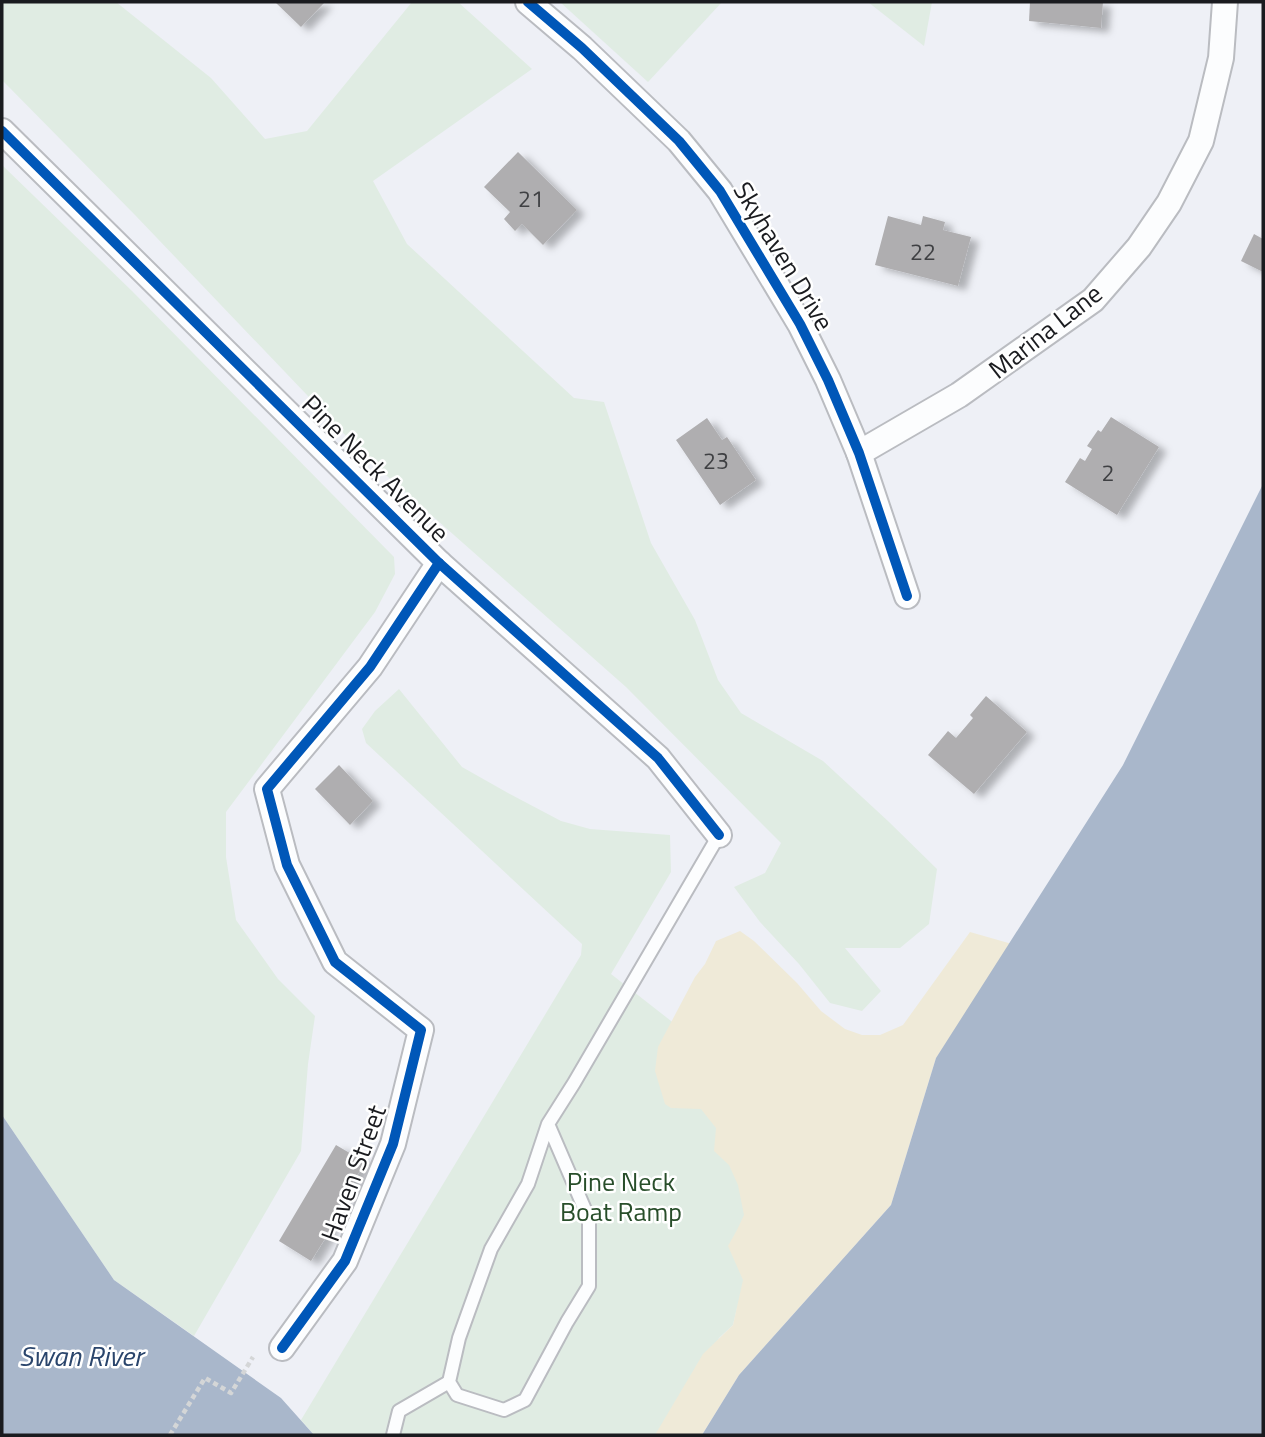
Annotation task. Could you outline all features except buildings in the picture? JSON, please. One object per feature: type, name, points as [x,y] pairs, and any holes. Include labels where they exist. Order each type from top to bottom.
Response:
[{"type":"street","name":"Skyhaven Drive","points":[[528,2],[582,48],[680,141],[720,191],[800,324],[828,380],[859,453],[907,596]]},
{"type":"street","name":"Marina Lane","points":[[859,453],[960,396],[1093,300],[1139,247],[1169,203],[1200,141],[1222,58],[1225,2]]},
{"type":"street","name":"Pine Neck Avenue","points":[[2,131],[439,563],[658,758],[719,835]]},
{"type":"street","name":"Haven Street","points":[[282,1348],[345,1261],[393,1144],[421,1030],[335,962],[287,865],[267,789],[370,667],[439,563]]},
{"type":"lane","points":[[548,1124],[589,1219],[589,1286],[525,1400],[504,1410],[457,1395],[449,1382],[459,1338],[491,1249],[528,1184],[548,1124],[719,835]]},
{"type":"lane","points":[[393,1435],[398,1411],[449,1382]]},
{"type":"path","points":[[170,1435],[205,1378],[231,1393],[253,1357]]},
{"type":"green space","points":[[2,2],[116,2],[211,78],[265,139],[307,131],[412,2],[458,2],[532,69],[373,181],[407,244],[574,398],[604,402],[651,543],[695,620],[718,680],[741,713],[823,761],[937,869],[929,924],[900,948],[845,948],[881,991],[862,1011],[830,1003],[760,922],[734,887],[765,873],[781,843],[626,687],[369,460],[2,80]]},
{"type":"green space","points":[[560,2],[722,2],[648,82]]},
{"type":"green space","points":[[868,2],[932,2],[924,46]]},
{"type":"green space","points":[[2,165],[132,291],[394,557],[395,574],[375,612],[226,812],[226,857],[236,920],[278,979],[315,1016],[301,1151],[194,1336],[114,1280],[2,1115]]},
{"type":"green space","name":"Pine Neck Boat Ramp","points":[[399,689],[462,767],[508,793],[561,821],[590,829],[670,835],[671,872],[611,974],[836,1150],[737,1308],[733,1325],[719,1338],[661,1435],[314,1435],[301,1420],[581,955],[582,944],[366,743],[362,729],[375,711]]},
{"type":"sand","points":[[740,931],[797,983],[821,1011],[845,1029],[862,1035],[880,1035],[903,1025],[970,932],[1012,944],[936,1058],[891,1205],[739,1375],[702,1435],[655,1435],[703,1354],[733,1325],[743,1280],[728,1246],[744,1215],[738,1185],[729,1165],[714,1151],[716,1128],[701,1109],[671,1108],[665,1104],[655,1071],[658,1047],[716,941]]},
{"type":"water","points":[[1263,484],[1263,1435],[702,1435],[739,1375],[891,1205],[936,1058],[1123,765]]},
{"type":"water","name":"Swan River","points":[[2,1115],[114,1280],[281,1398],[314,1435],[2,1435]]},
{"type":"cycle path","points":[[528,2],[582,48],[679,141],[720,191],[800,324],[828,380],[859,453],[907,596]]},
{"type":"cycle path","points":[[2,131],[439,563],[658,758],[719,835]]},
{"type":"cycle path","points":[[282,1348],[345,1261],[393,1144],[421,1030],[335,962],[287,865],[267,789],[370,667],[439,563]]}]
